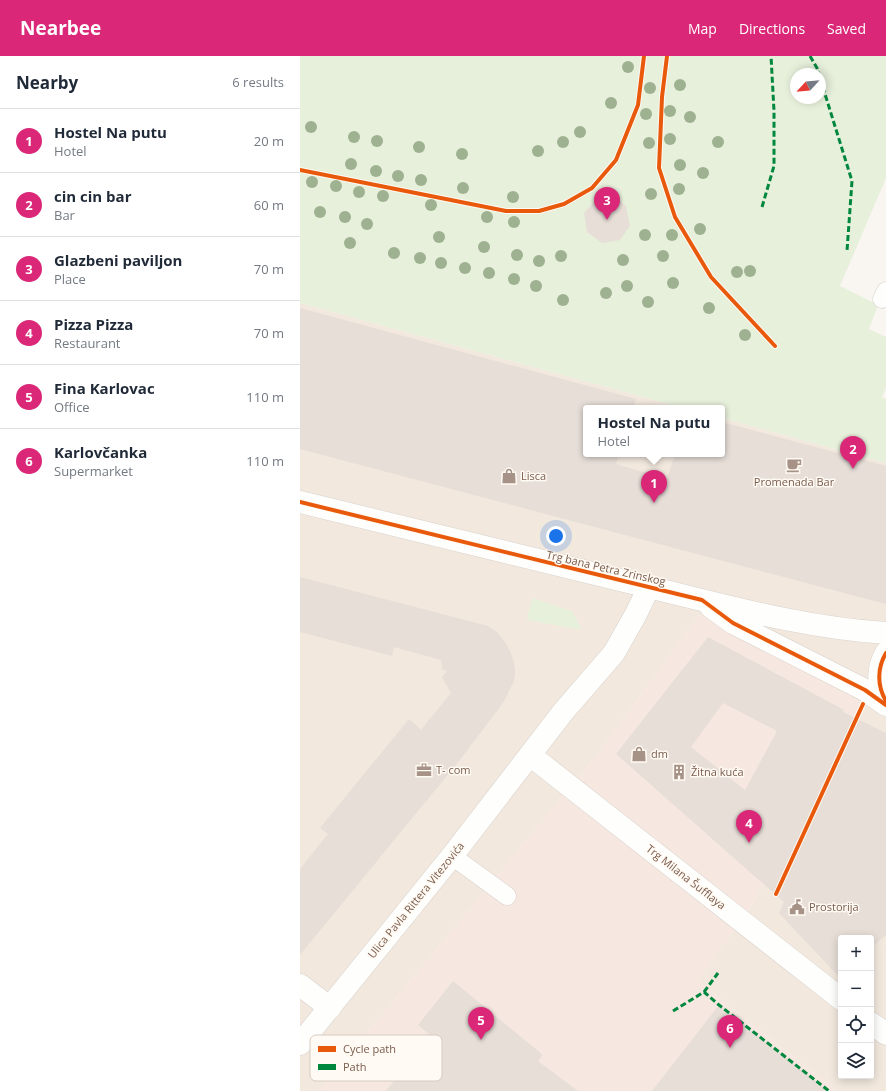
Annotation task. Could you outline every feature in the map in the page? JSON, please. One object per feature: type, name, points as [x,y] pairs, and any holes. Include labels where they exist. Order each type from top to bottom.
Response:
[{"type":"street","name":"Trg bana Petra Zrinskog","points":[[300,502],[702,600],[821,627],[853,631],[886,632]]},
{"type":"street","name":"Trg bana Petra Zrinskog","points":[[530,755],[563,712],[614,653],[649,587]]},
{"type":"street","name":"Trg bana Petra Zrinskog","points":[[702,600],[734,623],[859,686],[886,705]]},
{"type":"street","points":[[886,653],[882,659],[879,672],[880,686],[886,701]]},
{"type":"street","name":"Ulica Pavla Rittera Vitezovića","points":[[300,1044],[452,856],[530,755]]},
{"type":"street","name":"Trg Milana Šufflaya","points":[[530,755],[838,997]]},
{"type":"street","points":[[300,985],[330,1008]]},
{"type":"street","points":[[874,1025],[886,1034]]},
{"type":"lane","points":[[452,856],[507,896]]},
{"type":"shaded area","points":[[300,303],[673,405],[583,405],[583,457],[725,457],[725,419],[886,463],[886,1091],[837,1091],[698,981],[748,911],[868,702],[699,615],[600,751],[365,1035],[310,1035],[310,1081],[327,1081],[319,1091],[300,1091]]},
{"type":"shaded area","points":[[699,615],[868,702],[748,911],[698,981],[837,1091],[319,1091],[327,1081],[442,1081],[442,1035],[365,1035],[600,751]]},
{"type":"green space","points":[[300,56],[886,56],[886,178],[840,286],[878,305],[869,329],[886,337],[886,387],[882,397],[886,399],[886,463],[725,419],[725,405],[673,405],[300,303]]},
{"type":"green space","points":[[532,598],[572,611],[582,630],[527,620]]},
{"type":"building","points":[[612,196],[626,206],[630,226],[620,240],[602,243],[587,232],[584,213],[596,199]]},
{"type":"building","points":[[300,308],[636,399],[634,405],[583,405],[583,457],[618,457],[616,464],[667,479],[674,457],[725,457],[725,423],[886,466],[886,604],[300,449]]},
{"type":"building","points":[[300,577],[488,626],[497,632],[505,642],[511,653],[515,672],[514,681],[503,703],[459,761],[300,955],[300,869],[328,834],[320,828],[409,719],[421,730],[451,693],[442,677],[447,671],[442,669],[441,660],[394,647],[392,656],[300,632]]},
{"type":"building","points":[[708,637],[844,710],[843,712],[886,733],[886,935],[874,945],[874,935],[838,935],[838,976],[779,913],[784,902],[616,754]],"holes":[[[723,703],[777,731],[745,790],[691,747]]]},
{"type":"building","points":[[453,981],[543,1055],[538,1061],[578,1091],[386,1091],[394,1081],[442,1081],[442,1035],[430,1035],[418,1025]]},
{"type":"building","points":[[719,1005],[829,1091],[652,1091]]},
{"type":"marked path","points":[[762,207],[774,166],[774,111],[771,56]]},
{"type":"marked path","points":[[810,56],[817,68]]},
{"type":"marked path","points":[[826,97],[852,181],[847,251]]},
{"type":"marked path","points":[[704,992],[718,973]]},
{"type":"marked path","points":[[673,1011],[704,992],[829,1091]]},
{"type":"cycle path","points":[[300,170],[506,211],[539,211],[564,204],[592,188],[616,160],[638,105],[644,56]]},
{"type":"cycle path","points":[[667,56],[662,97],[659,168],[675,217],[711,277],[775,346]]},
{"type":"cycle path","points":[[300,502],[702,600],[733,623],[865,690],[886,705]]},
{"type":"cycle path","points":[[886,653],[881,665],[879,677],[881,689],[886,701]]},
{"type":"cycle path","points":[[776,894],[863,704]]},
{"type":"place","name":"Glazbeni paviljon","points":[[607,220]]},
{"type":"place","name":"Promenada Bar","points":[[794,465]]},
{"type":"place","name":"cin cin bar","points":[[853,469]]},
{"type":"place","name":"Lisca","points":[[509,476]]},
{"type":"place","name":"Hostel Na putu","points":[[654,503]]},
{"type":"place","name":"dm","points":[[639,754]]},
{"type":"place","name":"T- com","points":[[424,770]]},
{"type":"place","name":"Žitna kuća","points":[[679,772]]},
{"type":"place","name":"Pizza Pizza","points":[[749,843]]},
{"type":"place","name":"Prostorija","points":[[797,907]]},
{"type":"place","name":"Fina Karlovac","points":[[481,1040]]},
{"type":"place","name":"Karlovčanka","points":[[730,1048]]}]
